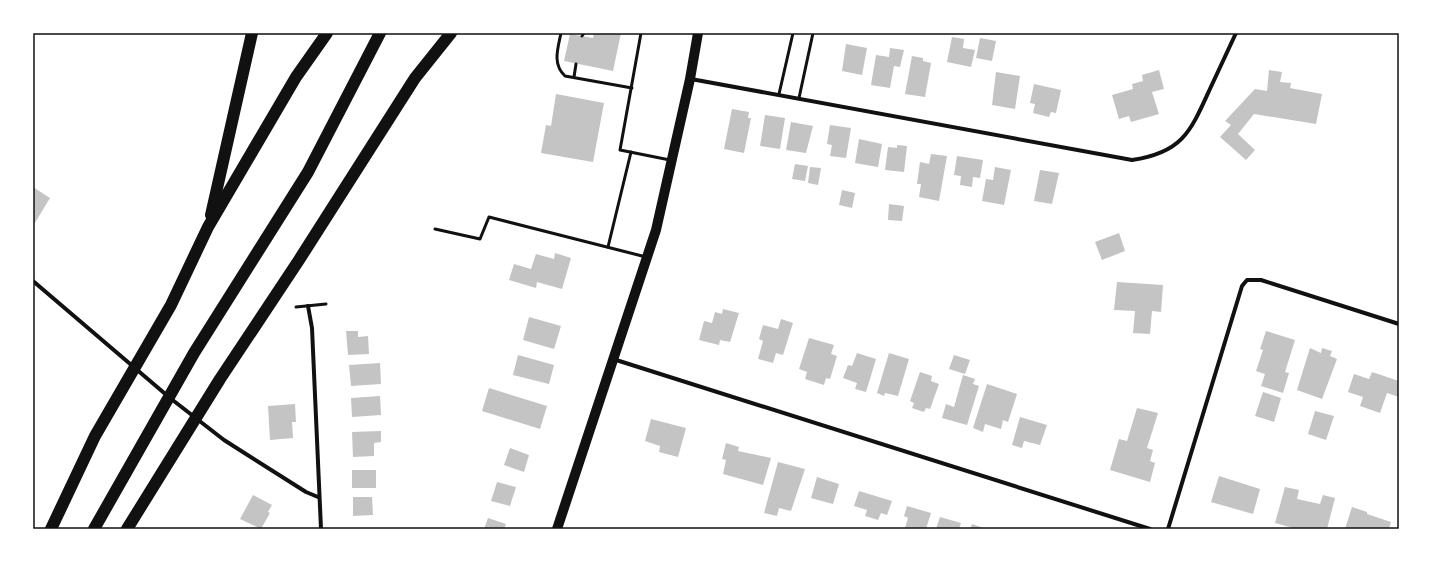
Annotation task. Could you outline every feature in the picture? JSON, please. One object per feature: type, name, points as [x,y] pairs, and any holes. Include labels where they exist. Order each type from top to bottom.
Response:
[{"type":"highway","points":[[208,227],[252,33]]},
{"type":"highway","points":[[50,529],[96,436],[171,305],[208,227],[296,77],[327,33]]},
{"type":"highway","points":[[94,529],[194,353],[308,172],[380,33]]},
{"type":"highway","points":[[127,529],[220,380],[299,260],[415,78],[451,33]]},
{"type":"main road","points":[[556,529],[656,230],[690,79],[698,33]]},
{"type":"street","points":[[690,79],[779,94],[1132,160],[1152,157],[1174,146],[1184,138],[1194,124],[1236,33]]},
{"type":"street","points":[[1168,529],[1237,300],[1242,286],[1247,280],[1261,280],[1399,324]]},
{"type":"street","points":[[33,281],[170,398],[224,440],[306,492],[318,497]]},
{"type":"street","points":[[308,306],[312,328],[318,497],[321,529]]},
{"type":"street","points":[[613,359],[1150,529]]},
{"type":"lane","points":[[561,33],[556,62],[559,70],[565,76],[632,88]]},
{"type":"lane","points":[[641,33],[620,150],[672,160]]},
{"type":"lane","points":[[779,94],[793,33]]},
{"type":"lane","points":[[799,98],[813,33]]},
{"type":"lane","points":[[574,77],[576,64]]},
{"type":"lane","points":[[608,247],[631,152]]},
{"type":"lane","points":[[435,229],[480,238],[489,217],[647,258]]},
{"type":"lane","points":[[296,307],[326,304]]},
{"type":"building","points":[[594,33],[621,33],[613,71],[564,61],[570,34],[593,38]]},
{"type":"building","points":[[952,37],[964,39],[963,48],[975,50],[971,67],[947,62]]},
{"type":"building","points":[[980,38],[996,41],[992,61],[976,58]]},
{"type":"building","points":[[846,44],[867,48],[862,75],[842,71]]},
{"type":"building","points":[[890,48],[904,50],[900,67],[894,66],[890,88],[871,85],[876,55],[889,57]]},
{"type":"building","points":[[912,56],[923,58],[923,61],[931,63],[925,97],[905,94]]},
{"type":"building","points":[[1159,70],[1164,89],[1152,92],[1159,114],[1131,122],[1129,116],[1119,119],[1112,95],[1133,89],[1132,84],[1143,81],[1142,75]]},
{"type":"building","points":[[1269,70],[1282,72],[1280,82],[1291,83],[1290,88],[1322,94],[1316,124],[1254,114],[1238,134],[1255,150],[1246,160],[1220,137],[1231,125],[1225,121],[1255,89],[1267,91]]},
{"type":"building","points":[[996,72],[1020,76],[1015,109],[992,105]]},
{"type":"building","points":[[1034,84],[1061,90],[1056,113],[1051,112],[1049,117],[1033,113],[1035,104],[1030,103]]},
{"type":"building","points":[[556,94],[604,103],[593,162],[541,153],[546,125],[551,126]]},
{"type":"building","points":[[732,109],[749,112],[748,118],[751,118],[744,153],[724,149]]},
{"type":"building","points":[[765,115],[785,118],[780,149],[760,146]]},
{"type":"building","points":[[791,122],[813,126],[806,153],[786,150]]},
{"type":"building","points":[[830,125],[851,128],[846,158],[830,156],[832,145],[827,144]]},
{"type":"building","points":[[859,139],[882,144],[878,167],[855,163]]},
{"type":"building","points":[[897,145],[907,146],[904,172],[885,170],[888,147],[897,148]]},
{"type":"building","points":[[931,154],[947,156],[939,201],[919,197],[921,184],[917,184],[920,162],[929,164]]},
{"type":"building","points":[[957,156],[983,160],[980,178],[973,177],[972,187],[960,185],[961,176],[954,175]]},
{"type":"building","points":[[795,164],[808,166],[805,181],[792,179]]},
{"type":"building","points":[[810,167],[821,168],[818,185],[808,183]]},
{"type":"building","points":[[995,167],[1011,170],[1004,205],[982,201],[986,179],[993,180]]},
{"type":"building","points":[[1040,170],[1059,173],[1052,204],[1034,201]]},
{"type":"building","points":[[33,187],[50,198],[33,226]]},
{"type":"building","points":[[842,190],[855,193],[852,208],[839,205]]},
{"type":"building","points":[[889,204],[904,206],[902,221],[888,220]]},
{"type":"building","points":[[1119,233],[1125,251],[1102,260],[1095,242]]},
{"type":"building","points":[[555,253],[571,258],[562,289],[537,282],[536,288],[509,280],[514,264],[531,269],[536,254],[554,259]]},
{"type":"building","points":[[1117,282],[1163,285],[1161,312],[1152,311],[1150,334],[1133,333],[1135,311],[1114,310]]},
{"type":"building","points":[[723,309],[739,313],[730,342],[720,340],[719,345],[699,340],[704,321],[712,323],[715,312],[722,314]]},
{"type":"building","points":[[529,317],[561,326],[554,349],[523,340]]},
{"type":"building","points":[[781,319],[793,323],[783,355],[776,353],[773,363],[758,359],[763,341],[759,339],[763,325],[778,329]]},
{"type":"building","points":[[346,331],[358,331],[358,337],[368,336],[369,354],[348,355]]},
{"type":"building","points":[[1266,331],[1295,340],[1285,372],[1289,373],[1283,393],[1261,386],[1265,374],[1256,371],[1263,350],[1260,349]]},
{"type":"building","points":[[809,338],[834,345],[831,354],[837,356],[830,379],[826,378],[824,385],[805,379],[807,372],[799,369]]},
{"type":"building","points":[[1310,348],[1321,353],[1322,348],[1332,351],[1330,356],[1337,359],[1322,399],[1297,390]]},
{"type":"building","points":[[857,353],[876,359],[866,392],[855,389],[857,383],[843,378],[848,365],[852,366]]},
{"type":"building","points":[[889,353],[909,359],[898,396],[885,393],[884,396],[877,393]]},
{"type":"building","points":[[518,355],[554,365],[549,384],[513,375]]},
{"type":"building","points":[[954,355],[970,360],[965,374],[949,369]]},
{"type":"building","points":[[380,363],[381,384],[351,386],[349,365]]},
{"type":"building","points":[[920,372],[932,376],[931,381],[939,384],[930,409],[926,408],[924,412],[912,408],[914,403],[910,401]]},
{"type":"building","points":[[1372,372],[1399,381],[1399,397],[1387,393],[1380,413],[1360,406],[1363,397],[1348,392],[1354,374],[1369,379]]},
{"type":"building","points":[[963,375],[975,379],[973,384],[979,386],[967,425],[942,418],[946,404],[954,407]]},
{"type":"building","points":[[987,384],[1017,394],[1008,422],[1003,420],[1001,429],[985,424],[983,432],[973,428]]},
{"type":"building","points":[[489,388],[547,406],[540,429],[482,411]]},
{"type":"building","points":[[1263,392],[1281,398],[1274,422],[1255,416]]},
{"type":"building","points":[[380,396],[381,415],[352,417],[351,398]]},
{"type":"building","points":[[295,404],[296,422],[292,422],[293,438],[270,440],[268,406]]},
{"type":"building","points":[[1137,408],[1158,413],[1147,448],[1153,450],[1150,461],[1155,463],[1150,482],[1110,470],[1119,439],[1127,441]]},
{"type":"building","points":[[1315,411],[1334,416],[1326,440],[1308,434]]},
{"type":"building","points":[[1020,417],[1047,425],[1040,445],[1024,441],[1022,448],[1012,445]]},
{"type":"building","points":[[651,419],[686,428],[678,457],[659,452],[660,446],[645,441]]},
{"type":"building","points":[[381,431],[381,442],[374,443],[374,456],[353,457],[352,432]]},
{"type":"building","points":[[726,443],[739,447],[738,451],[771,458],[763,485],[723,474],[726,460],[722,459]]},
{"type":"building","points":[[510,448],[529,455],[524,472],[504,465]]},
{"type":"building","points":[[778,462],[805,469],[791,511],[779,508],[777,516],[764,513]]},
{"type":"building","points":[[352,470],[376,470],[376,488],[352,488]]},
{"type":"building","points":[[1219,476],[1260,489],[1253,514],[1211,502]]},
{"type":"building","points":[[817,477],[839,484],[833,504],[811,498]]},
{"type":"building","points":[[497,482],[516,487],[510,506],[491,501]]},
{"type":"building","points":[[1285,487],[1299,490],[1297,499],[1320,504],[1323,495],[1335,498],[1327,529],[1297,529],[1275,523]]},
{"type":"building","points":[[859,491],[892,501],[887,515],[881,513],[878,520],[865,516],[867,510],[854,506]]},
{"type":"building","points":[[253,495],[272,505],[268,512],[270,513],[261,529],[240,519]]},
{"type":"building","points":[[353,497],[372,497],[373,515],[353,516]]},
{"type":"building","points":[[907,506],[931,513],[926,529],[905,528],[908,518],[904,516]]},
{"type":"building","points":[[1352,507],[1391,522],[1389,529],[1345,529]]},
{"type":"building","points":[[940,517],[961,523],[959,529],[936,529]]},
{"type":"building","points":[[488,518],[506,524],[504,529],[484,529]]},
{"type":"building","points":[[972,524],[986,529],[970,529]]}]
